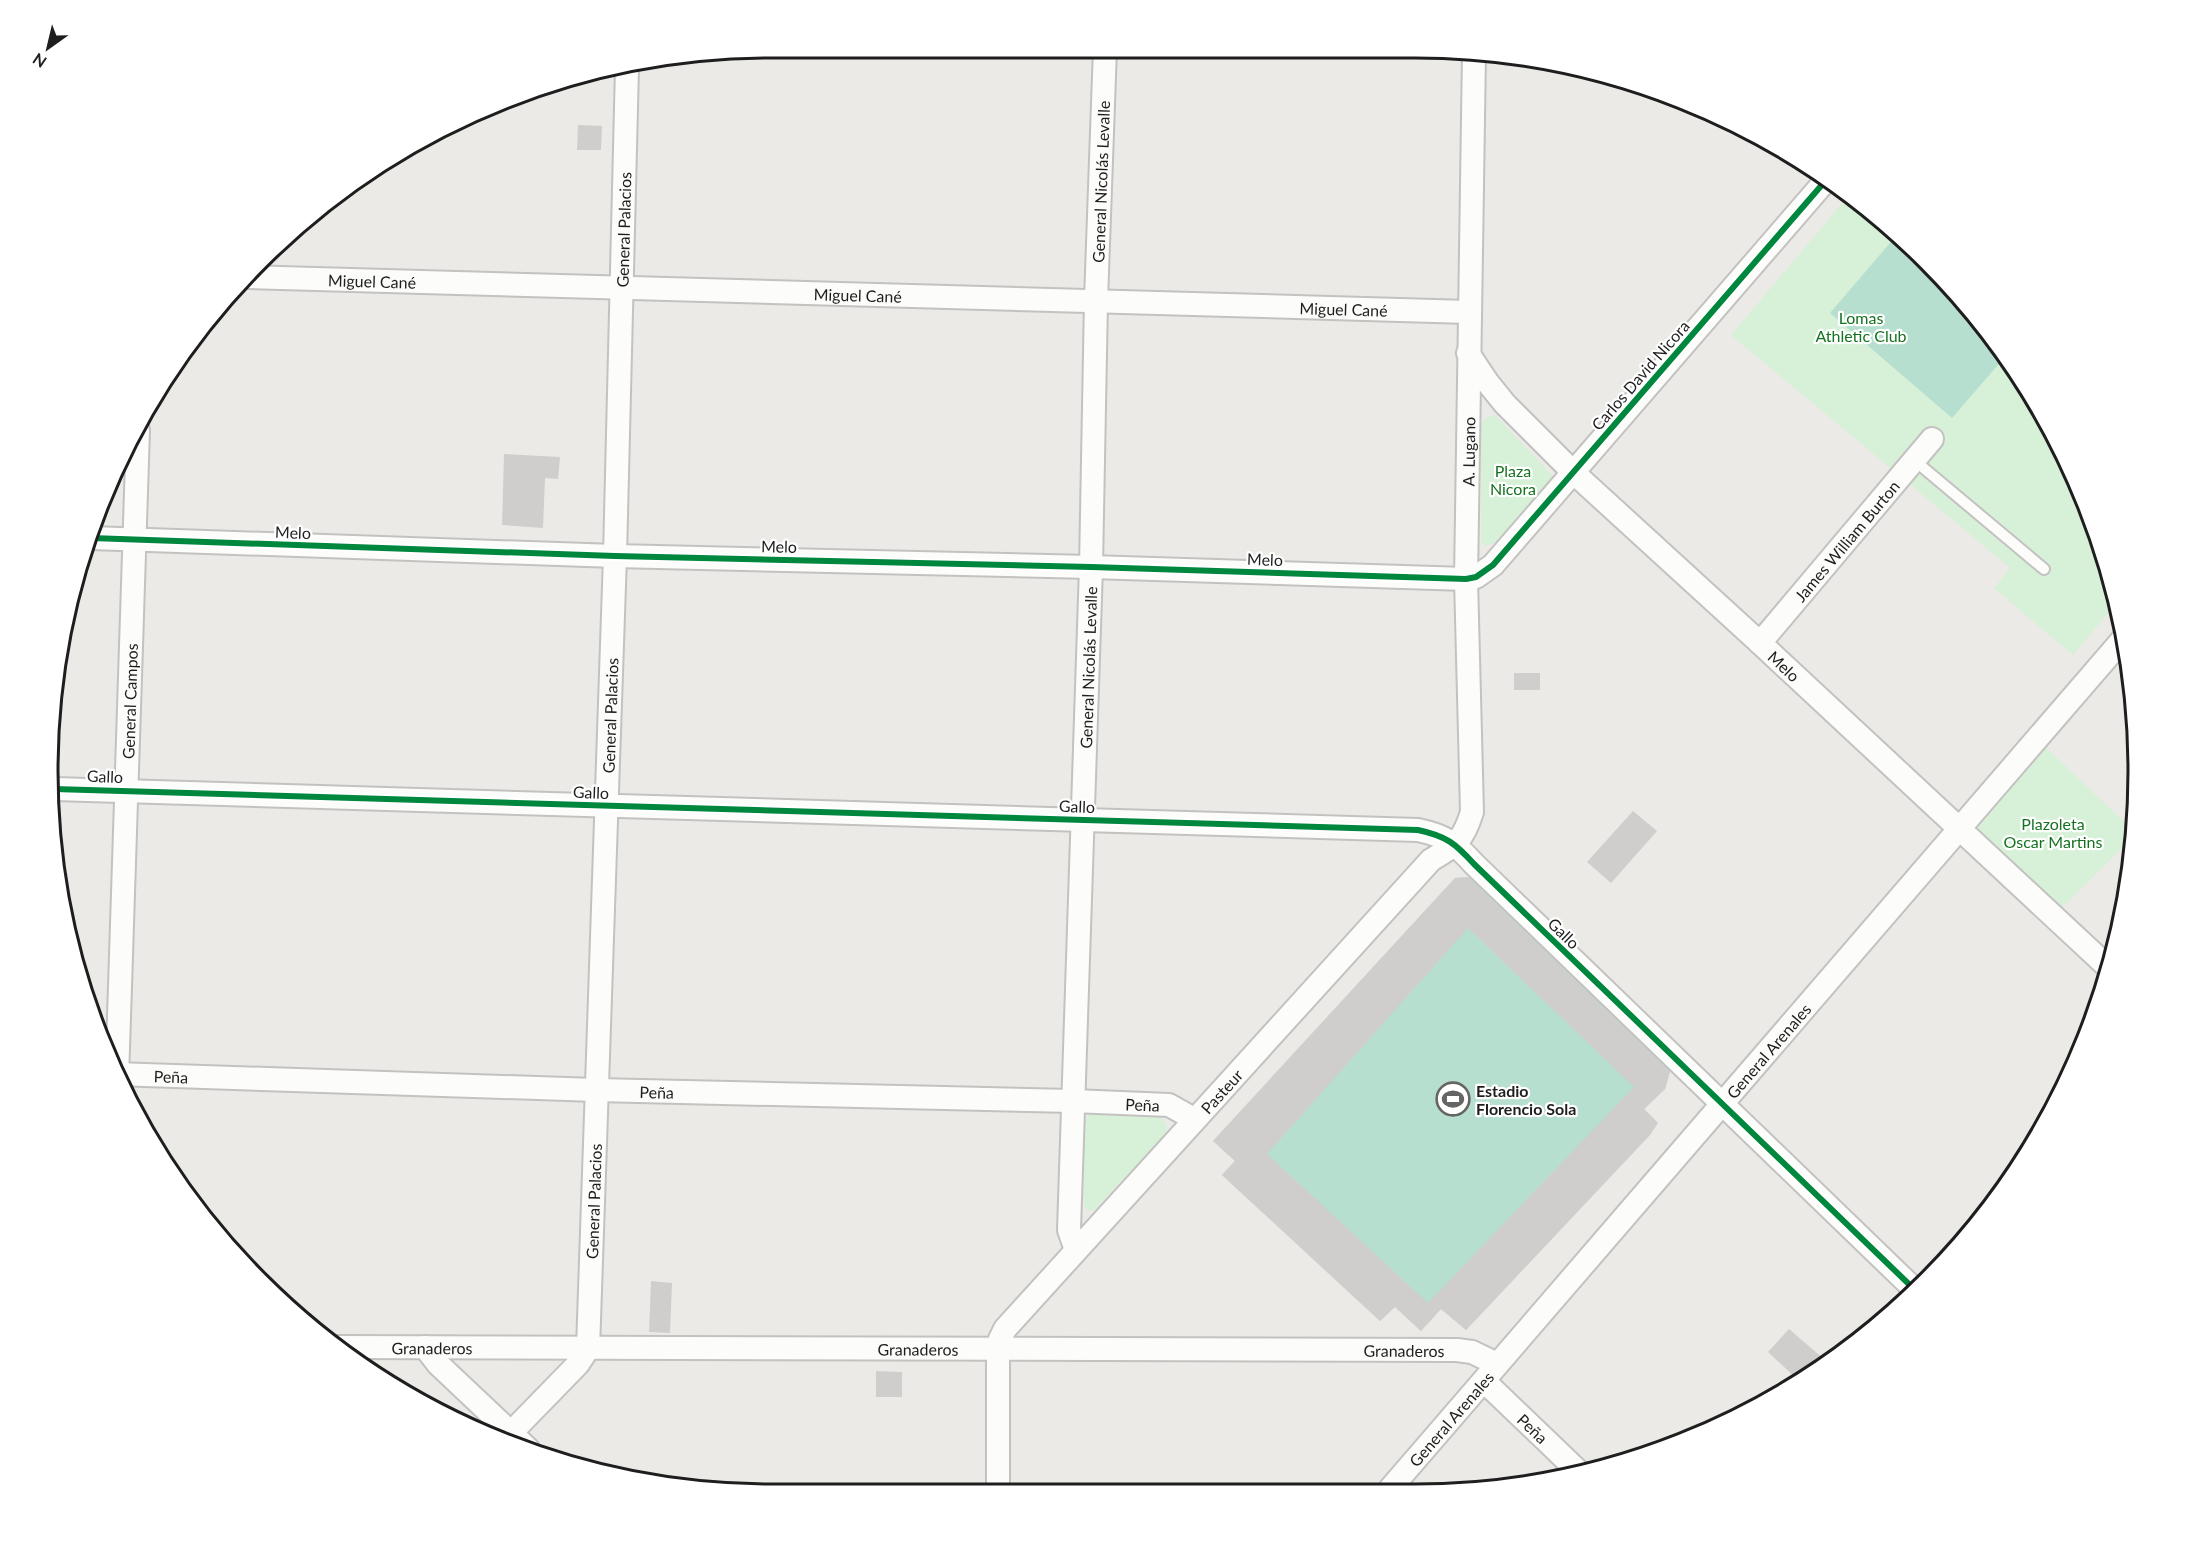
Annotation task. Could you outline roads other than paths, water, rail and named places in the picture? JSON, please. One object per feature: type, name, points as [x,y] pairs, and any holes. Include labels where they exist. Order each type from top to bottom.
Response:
[{"type":"street","name":"General Nicolás Levalle","points":[[1076,1250],[1069,1230],[1091,567],[1096,300],[1105,58]]},
{"type":"street","name":"A. Lugano","points":[[1456,844],[1466,829],[1472,812],[1466,579],[1473,61]]},
{"type":"street","name":"General Palacios","points":[[588,1349],[615,556],[627,73]]},
{"type":"street","name":"Carlos David Nicora","points":[[1466,579],[1476,577],[1493,565],[1821,186]]},
{"type":"street","name":"Miguel Cané","points":[[257,277],[1469,312]]},
{"type":"street","name":"Melo","points":[[1468,353],[1505,404],[1574,473],[1761,642],[2102,961]]},
{"type":"street","name":"James William Burton","points":[[1761,642],[1932,439]]},
{"type":"street","name":"General Campos","points":[[118,1055],[137,446]]},
{"type":"street","name":"Melo","points":[[97,538],[615,556],[1091,567],[1466,579]]},
{"type":"street","name":"General Arenales","points":[[1395,1484],[2116,647]]},
{"type":"street","name":"Gallo","points":[[59,789],[1418,830],[1434,833],[1456,844],[1910,1285]]},
{"type":"street","name":"Pasteur","points":[[998,1348],[1005,1329],[1194,1119],[1431,860],[1456,844]]},
{"type":"street","name":"Peña","points":[[127,1076],[1073,1101],[1169,1105],[1194,1119]]},
{"type":"street","name":"Granaderos","points":[[351,1347],[1457,1350],[1472,1352],[1491,1373]]},
{"type":"street","points":[[425,1347],[438,1364],[503,1431]]},
{"type":"street","points":[[998,1348],[998,1484]]},
{"type":"street","points":[[510,1435],[579,1364],[588,1349]]},
{"type":"street","name":"Peña","points":[[1491,1373],[1574,1466]]},
{"type":"lane","points":[[1914,460],[2044,569]]},
{"type":"place","name":"Estadio Florencio Sola","points":[[1453,1099]]},
{"type":"park label","name":"Lomas Athletic Club","points":[[1861,326]]},
{"type":"park label","name":"Plaza Nicora","points":[[1513,479]]},
{"type":"park label","name":"Plazoleta Oscar Martins","points":[[2053,832]]}]
